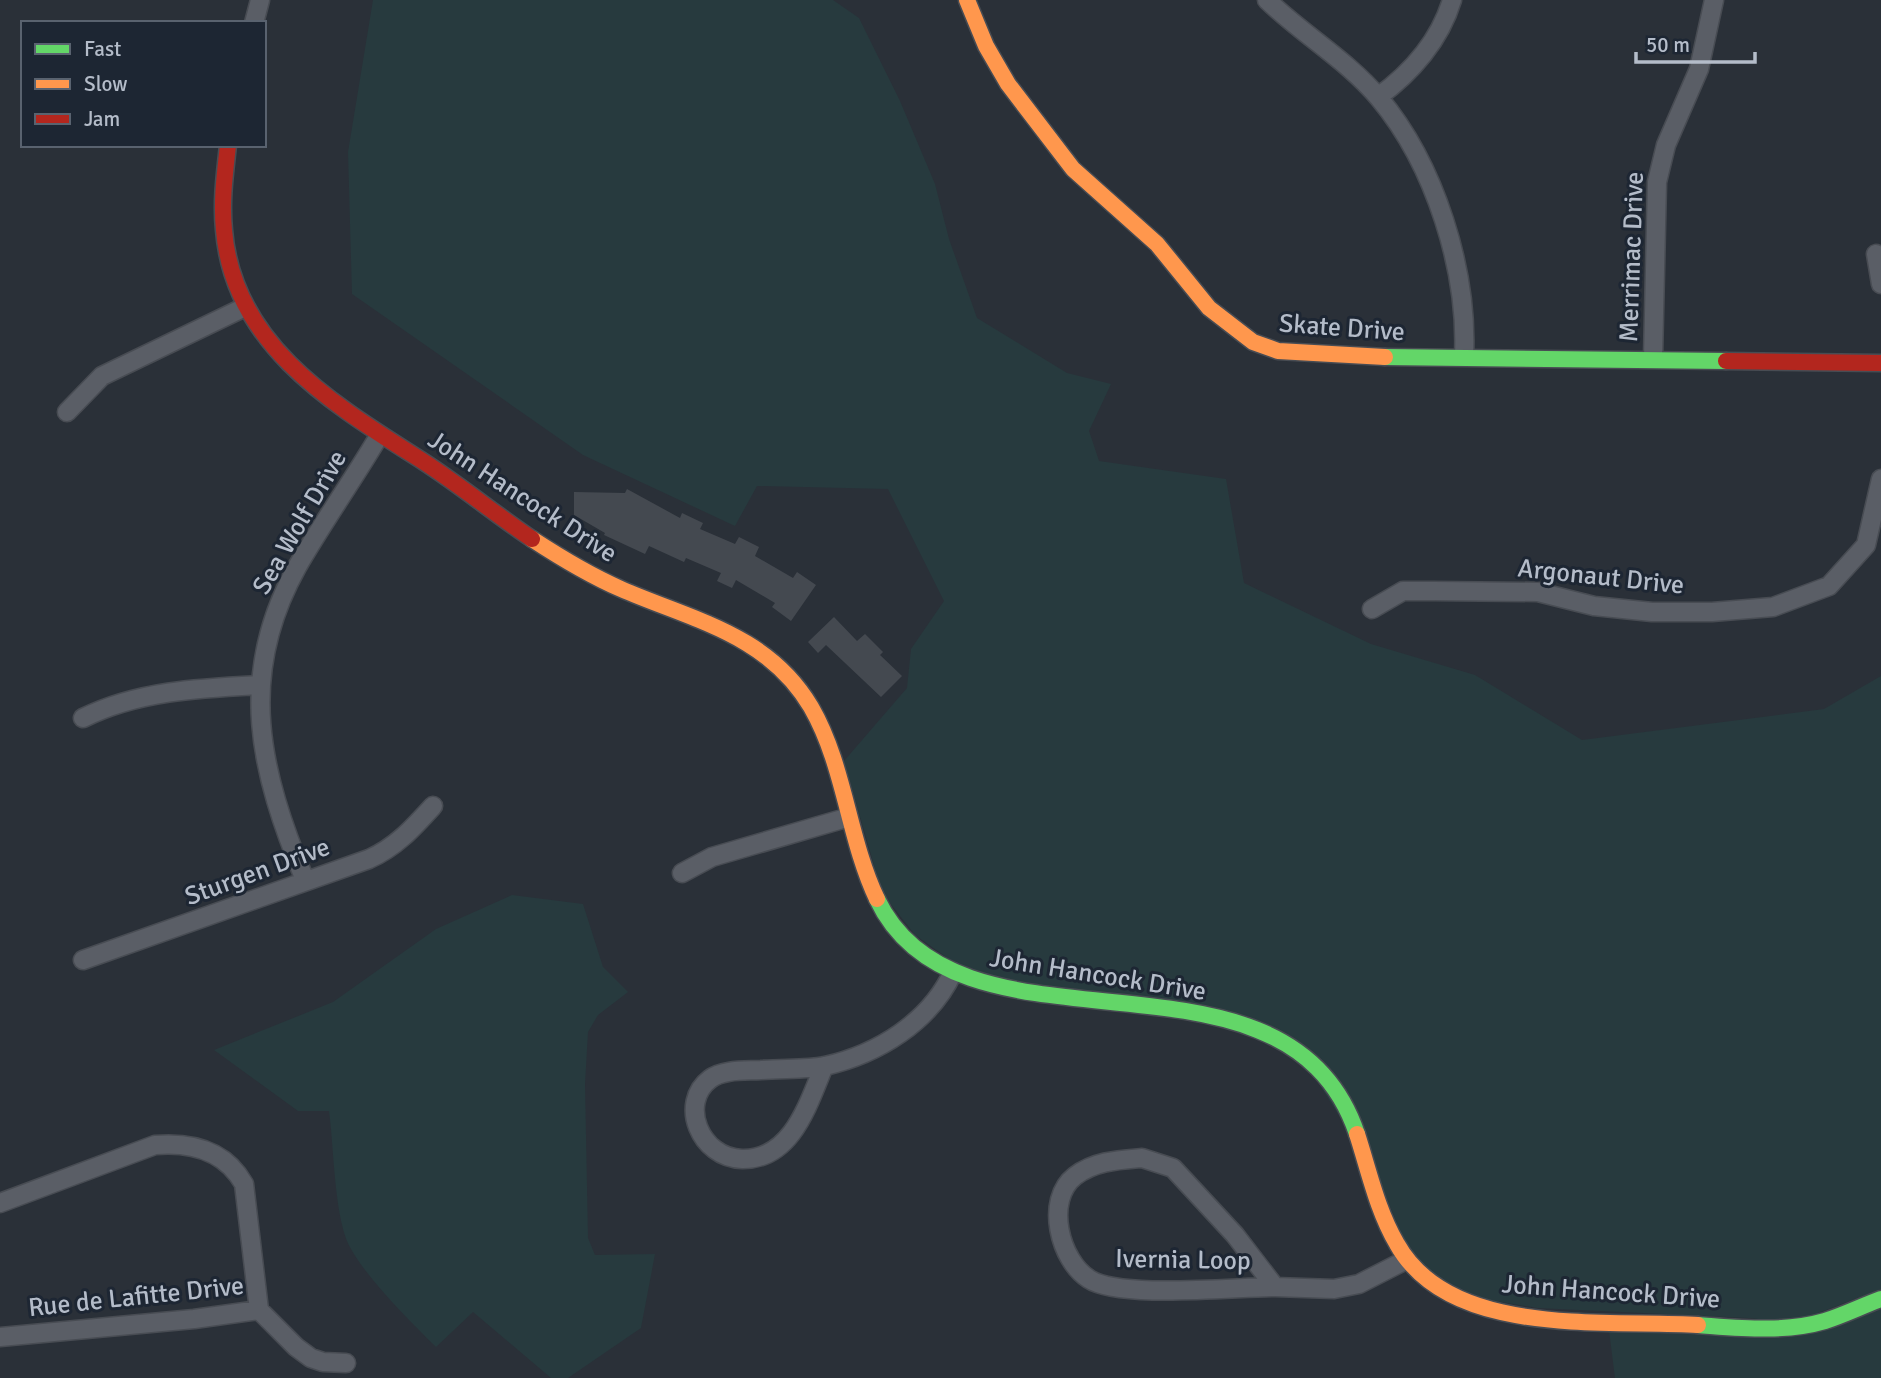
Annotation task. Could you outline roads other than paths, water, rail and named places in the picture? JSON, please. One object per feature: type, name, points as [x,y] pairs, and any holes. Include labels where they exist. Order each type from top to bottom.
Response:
[{"type":"street","points":[[255,21],[260,0]]},
{"type":"street","name":"Skate Drive","points":[[967,0],[986,46],[1037,125],[1073,169],[1157,244],[1209,308],[1241,335],[1278,351],[1300,354],[1881,363]]},
{"type":"street","points":[[1267,0],[1325,47],[1378,97],[1409,146],[1444,220],[1464,301],[1464,356]]},
{"type":"street","points":[[1378,97],[1419,60],[1452,0]]},
{"type":"street","name":"Merrimac Drive","points":[[1653,358],[1657,182],[1666,145],[1699,69],[1714,0]]},
{"type":"street","name":"John Hancock Drive","points":[[224,147],[223,229],[238,293],[259,333],[295,374],[379,436],[585,570],[619,589],[712,622],[763,652],[784,671],[810,704],[834,756],[853,847],[875,898],[910,942],[953,972],[979,983],[1233,1021],[1284,1041],[1321,1069],[1354,1120],[1386,1224],[1404,1261],[1439,1289],[1482,1308],[1536,1317],[1769,1328],[1814,1324],[1881,1299]]},
{"type":"street","points":[[1875,254],[1881,284]]},
{"type":"street","points":[[67,412],[103,376],[245,307]]},
{"type":"street","name":"Sea Wolf Drive","points":[[305,880],[270,786],[262,751],[259,685],[272,623],[287,587],[379,436]]},
{"type":"street","name":"Argonaut Drive","points":[[1372,609],[1403,591],[1434,590],[1538,592],[1594,606],[1652,612],[1712,612],[1773,607],[1829,586],[1866,545],[1881,479]]},
{"type":"street","points":[[83,718],[114,702],[138,697],[259,685]]},
{"type":"street","name":"Sturgen Drive","points":[[83,960],[388,850],[433,806]]},
{"type":"street","points":[[682,873],[712,857],[846,818]]},
{"type":"street","points":[[824,1066],[794,1133],[777,1148],[752,1159],[727,1159],[713,1152],[700,1134],[696,1107],[709,1080],[724,1073],[824,1066],[870,1051],[892,1039],[938,1001],[953,972]]},
{"type":"street","name":"Rue de Lafitte Drive","points":[[0,1203],[155,1145],[175,1144],[219,1156],[232,1167],[244,1184],[259,1310],[194,1319],[0,1337]]},
{"type":"street","name":"Ivernia Loop","points":[[1275,1287],[1235,1235],[1173,1168],[1142,1158],[1111,1161],[1092,1166],[1073,1178],[1066,1189],[1060,1208],[1059,1236],[1074,1263],[1089,1279],[1116,1289],[1334,1289],[1359,1284],[1404,1261]]},
{"type":"street","points":[[259,1310],[286,1338],[311,1358],[323,1362],[346,1363]]}]
